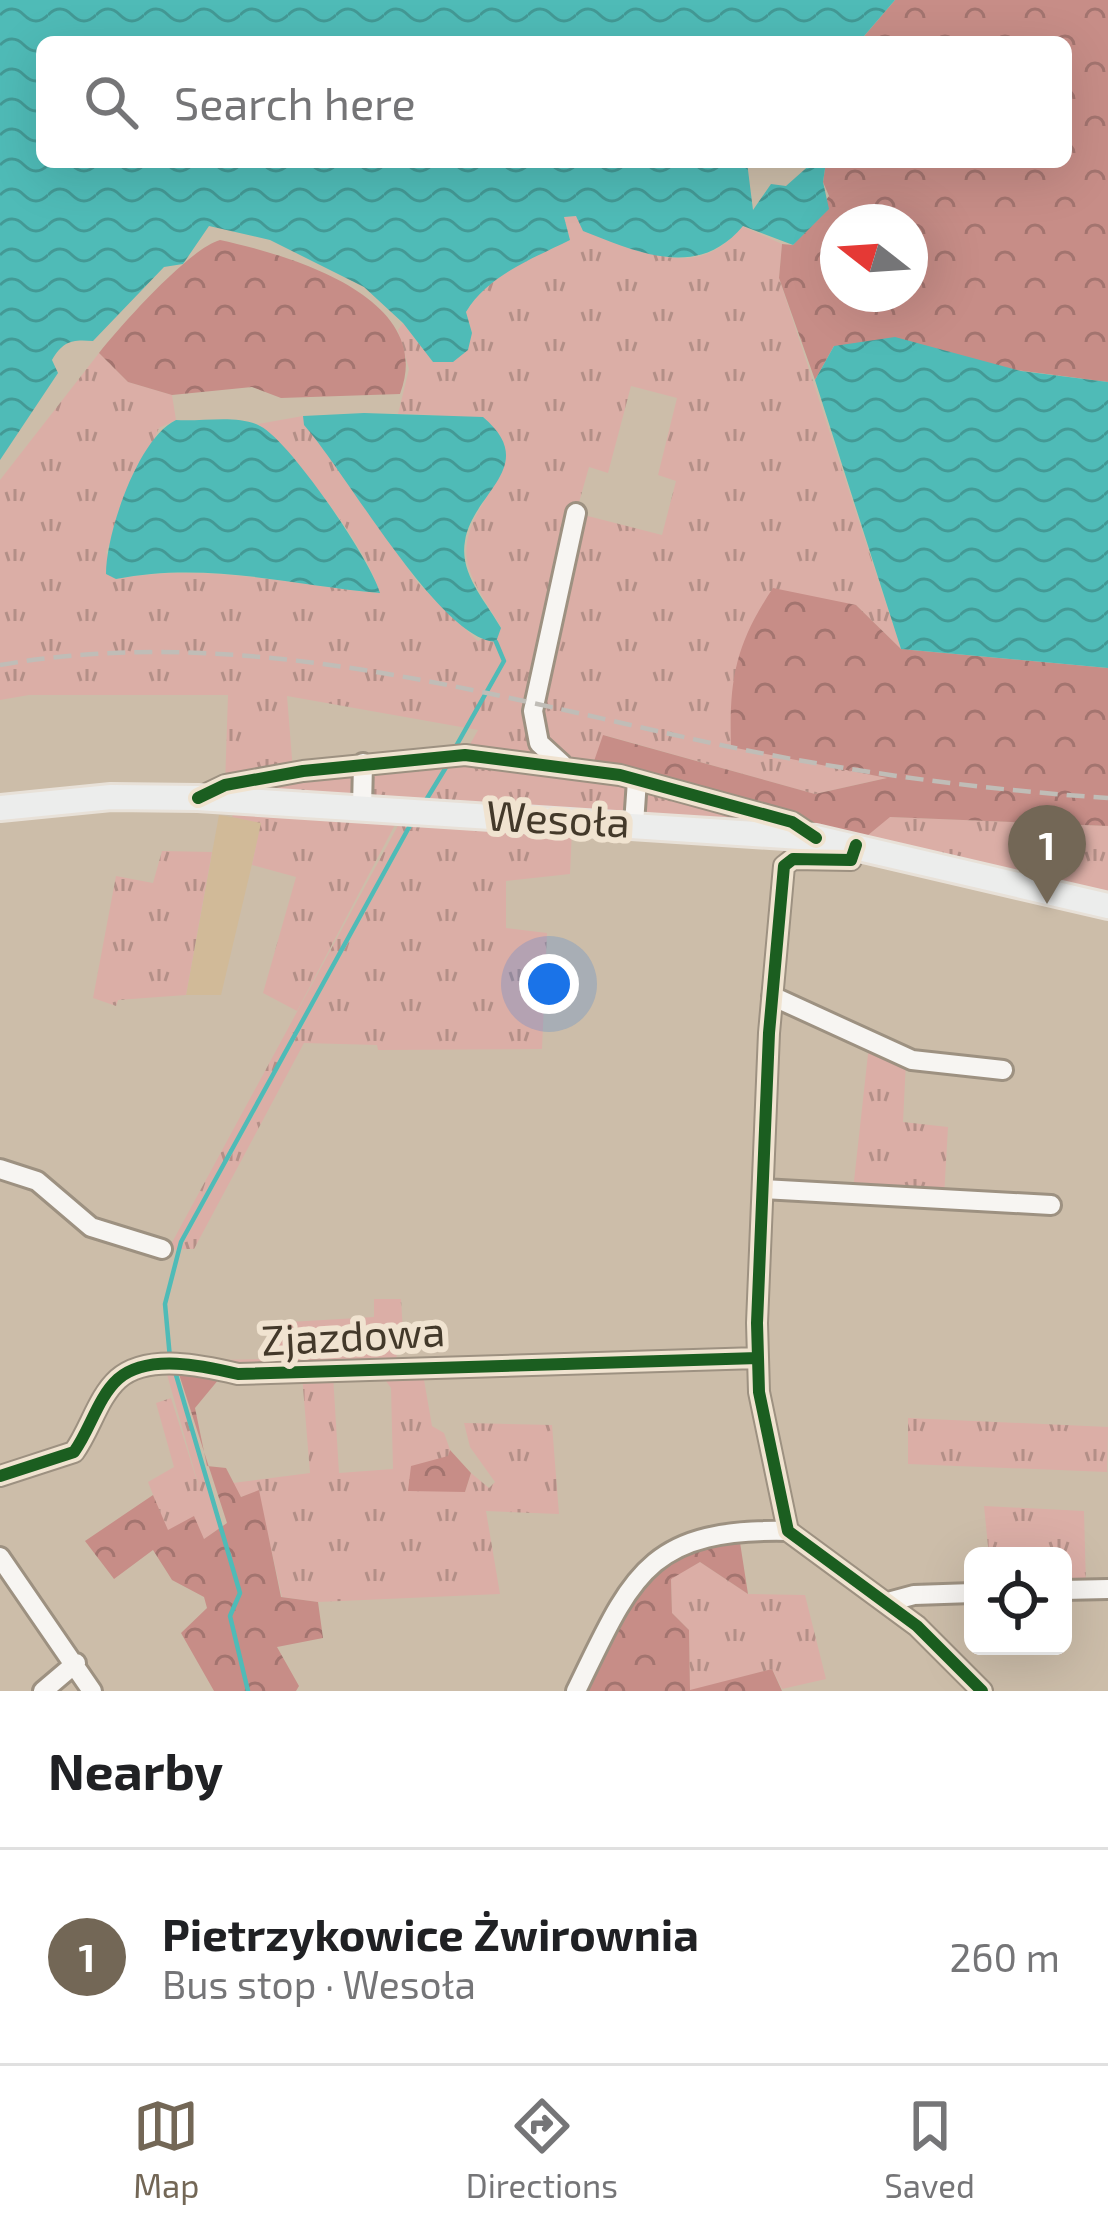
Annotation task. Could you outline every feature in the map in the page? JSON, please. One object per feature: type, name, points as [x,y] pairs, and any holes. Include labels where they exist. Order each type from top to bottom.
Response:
[{"type":"main road","name":"Wesoła","points":[[0,808],[111,797],[198,797],[816,838],[1108,906]]},
{"type":"street","points":[[472,756],[513,746],[532,711],[576,513]]},
{"type":"street","points":[[532,711],[539,743],[566,766]]},
{"type":"street","points":[[198,797],[226,784],[363,763],[472,756],[566,766],[637,780],[793,822],[816,838]]},
{"type":"street","points":[[362,808],[363,763]]},
{"type":"street","points":[[634,824],[637,780]]},
{"type":"street","points":[[788,1532],[766,1433],[758,1358],[772,996],[784,866],[793,860],[850,860],[856,845]]},
{"type":"street","points":[[772,996],[912,1060],[1003,1070]]},
{"type":"street","points":[[0,1169],[37,1181],[91,1227],[162,1249]]},
{"type":"street","points":[[763,1189],[1051,1205]]},
{"type":"street","name":"Zjazdowa","points":[[0,1476],[74,1452],[119,1378],[171,1365],[238,1374],[512,1361],[758,1358]]},
{"type":"street","points":[[576,1691],[638,1577],[663,1552],[700,1536],[788,1532],[888,1602],[958,1661],[982,1691]]},
{"type":"street","points":[[0,1589],[6,1564]]},
{"type":"street","points":[[6,1564],[92,1691]]},
{"type":"street","points":[[1072,1590],[1108,1589]]},
{"type":"street","points":[[888,1602],[914,1594],[964,1593]]},
{"type":"street","points":[[43,1691],[76,1663]]},
{"type":"shaded area","points":[[219,815],[262,822],[221,995],[186,995]]},
{"type":"green space","points":[[895,0],[1108,0],[1108,382],[834,346],[815,380],[779,278],[782,244],[793,245],[820,208],[820,312],[928,312],[928,204],[823,204],[829,196],[823,182],[825,168],[1072,168],[1072,36],[864,36]]},
{"type":"green space","points":[[576,216],[662,256],[704,255],[742,226],[782,244],[779,278],[901,649],[856,605],[891,777],[815,794],[604,735],[809,829],[198,798],[225,785],[228,695],[29,695],[0,700],[0,480],[99,353],[128,382],[172,395],[176,420],[159,428],[106,552],[116,579],[216,574],[379,593],[362,553],[328,503],[258,424],[303,416],[418,583],[478,641],[501,627],[473,578],[466,551],[486,498],[436,415],[398,414],[409,369],[398,330],[403,323],[433,362],[472,333],[466,312],[486,288],[570,240],[564,217]],"holes":[[[631,386],[677,398],[658,475],[676,481],[662,535],[576,513],[589,467],[608,473]],[[287,696],[478,730],[464,755],[293,771]]]},
{"type":"green space","points":[[220,240],[317,270],[378,307],[397,331],[406,360],[400,394],[281,398],[252,387],[172,395],[128,382],[99,353],[174,272]]},
{"type":"green space","points":[[773,588],[856,605],[901,649],[1108,668],[1108,826],[890,817],[856,845],[591,770],[603,735],[815,794],[887,778],[731,747],[737,664],[750,627]]},
{"type":"green space","points":[[235,808],[398,819],[297,1011],[263,993],[296,877],[252,865],[261,823],[232,817]]},
{"type":"green space","points":[[889,817],[1108,826],[1108,906],[856,845]]},
{"type":"green space","points":[[401,820],[411,821],[197,1215],[177,1250],[169,1248]]},
{"type":"green space","points":[[415,821],[572,830],[570,874],[506,881],[506,928],[547,933],[542,1049],[378,1050],[377,1045],[304,1043],[194,1249],[180,1249]]},
{"type":"green space","points":[[162,851],[212,852],[186,995],[118,1000],[116,1006],[93,998],[116,876],[153,883]]},
{"type":"green space","points":[[869,1045],[906,1061],[903,1122],[948,1127],[944,1197],[853,1190]]},
{"type":"green space","points":[[374,1299],[401,1299],[404,1348],[396,1349],[397,1363],[238,1371],[216,1360],[276,1359],[272,1323],[374,1317]]},
{"type":"green space","points":[[177,1368],[219,1379],[195,1408],[204,1452]]},
{"type":"green space","points":[[172,1370],[222,1526],[203,1540],[167,1530],[148,1482],[174,1467],[156,1403],[171,1398],[201,1494],[166,1371]]},
{"type":"green space","points":[[380,1373],[423,1374],[432,1426],[444,1433],[465,1492],[471,1473],[489,1488],[495,1482],[470,1447],[464,1423],[552,1425],[559,1514],[486,1511],[500,1594],[318,1602],[282,1597],[258,1491],[241,1497],[233,1483],[310,1473],[302,1375],[333,1375],[339,1473],[393,1469],[391,1388]]},
{"type":"green space","points":[[908,1418],[1108,1427],[1107,1472],[908,1464]]},
{"type":"green space","points":[[450,1450],[471,1473],[465,1492],[408,1491],[411,1466],[448,1456]]},
{"type":"green space","points":[[209,1466],[226,1468],[241,1497],[259,1490],[281,1597],[318,1602],[323,1638],[277,1647],[299,1686],[296,1691],[214,1691],[181,1633],[207,1608],[204,1597],[172,1580],[153,1550],[114,1579],[85,1541],[153,1495],[168,1530],[194,1516],[204,1539],[227,1523]]},
{"type":"green space","points":[[984,1506],[1084,1511],[1086,1585],[1072,1586],[1072,1547],[988,1547]]},
{"type":"green space","points":[[739,1536],[748,1594],[700,1562],[671,1579],[672,1613],[689,1630],[690,1690],[772,1669],[782,1691],[580,1691],[610,1629],[664,1555]]},
{"type":"green space","points":[[700,1562],[748,1594],[805,1595],[826,1679],[782,1689],[772,1669],[690,1691],[689,1630],[672,1613],[671,1578]]},
{"type":"water","points":[[0,0],[895,0],[864,36],[36,36],[36,168],[748,168],[753,210],[771,184],[786,186],[806,168],[825,168],[828,204],[820,204],[820,218],[793,245],[743,226],[726,243],[687,257],[625,247],[583,231],[576,216],[564,217],[570,240],[513,269],[475,299],[466,312],[472,333],[468,350],[453,362],[433,362],[403,323],[364,287],[270,240],[209,226],[183,264],[164,267],[93,341],[64,345],[52,360],[58,373],[0,460]]},
{"type":"water","points":[[895,337],[1021,371],[1108,382],[1108,668],[901,649],[815,380],[834,346]]},
{"type":"water","points":[[303,416],[483,417],[499,434],[506,450],[505,465],[470,524],[464,553],[470,576],[501,628],[496,642],[473,634],[421,584],[304,425]]},
{"type":"water","points":[[176,420],[241,420],[273,436],[328,503],[380,593],[216,573],[116,579],[106,574],[118,512],[137,466],[162,430]]},
{"type":"waterway","points":[[455,748],[504,661],[496,642]]},
{"type":"waterway","points":[[423,805],[448,764]]},
{"type":"waterway","points":[[170,1358],[165,1304],[181,1242],[413,820]]},
{"type":"waterway","points":[[174,1368],[240,1593],[230,1616],[248,1691]]},
{"type":"railway","points":[[0,665],[90,654],[180,652],[269,658],[447,685],[810,762],[958,784],[1108,798]]},
{"type":"cycle path","points":[[198,798],[225,785],[303,771],[465,755],[620,775],[792,822],[816,838]]},
{"type":"cycle path","points":[[856,845],[851,860],[793,859],[784,866],[769,1033],[757,1323],[759,1392],[788,1531],[917,1626],[982,1691]]},
{"type":"cycle path","points":[[0,1476],[74,1452],[111,1386],[145,1366],[176,1364],[238,1374],[758,1358]]},
{"type":"place","name":"Pietrzykowice Żwirownia","points":[[1047,904]]}]
